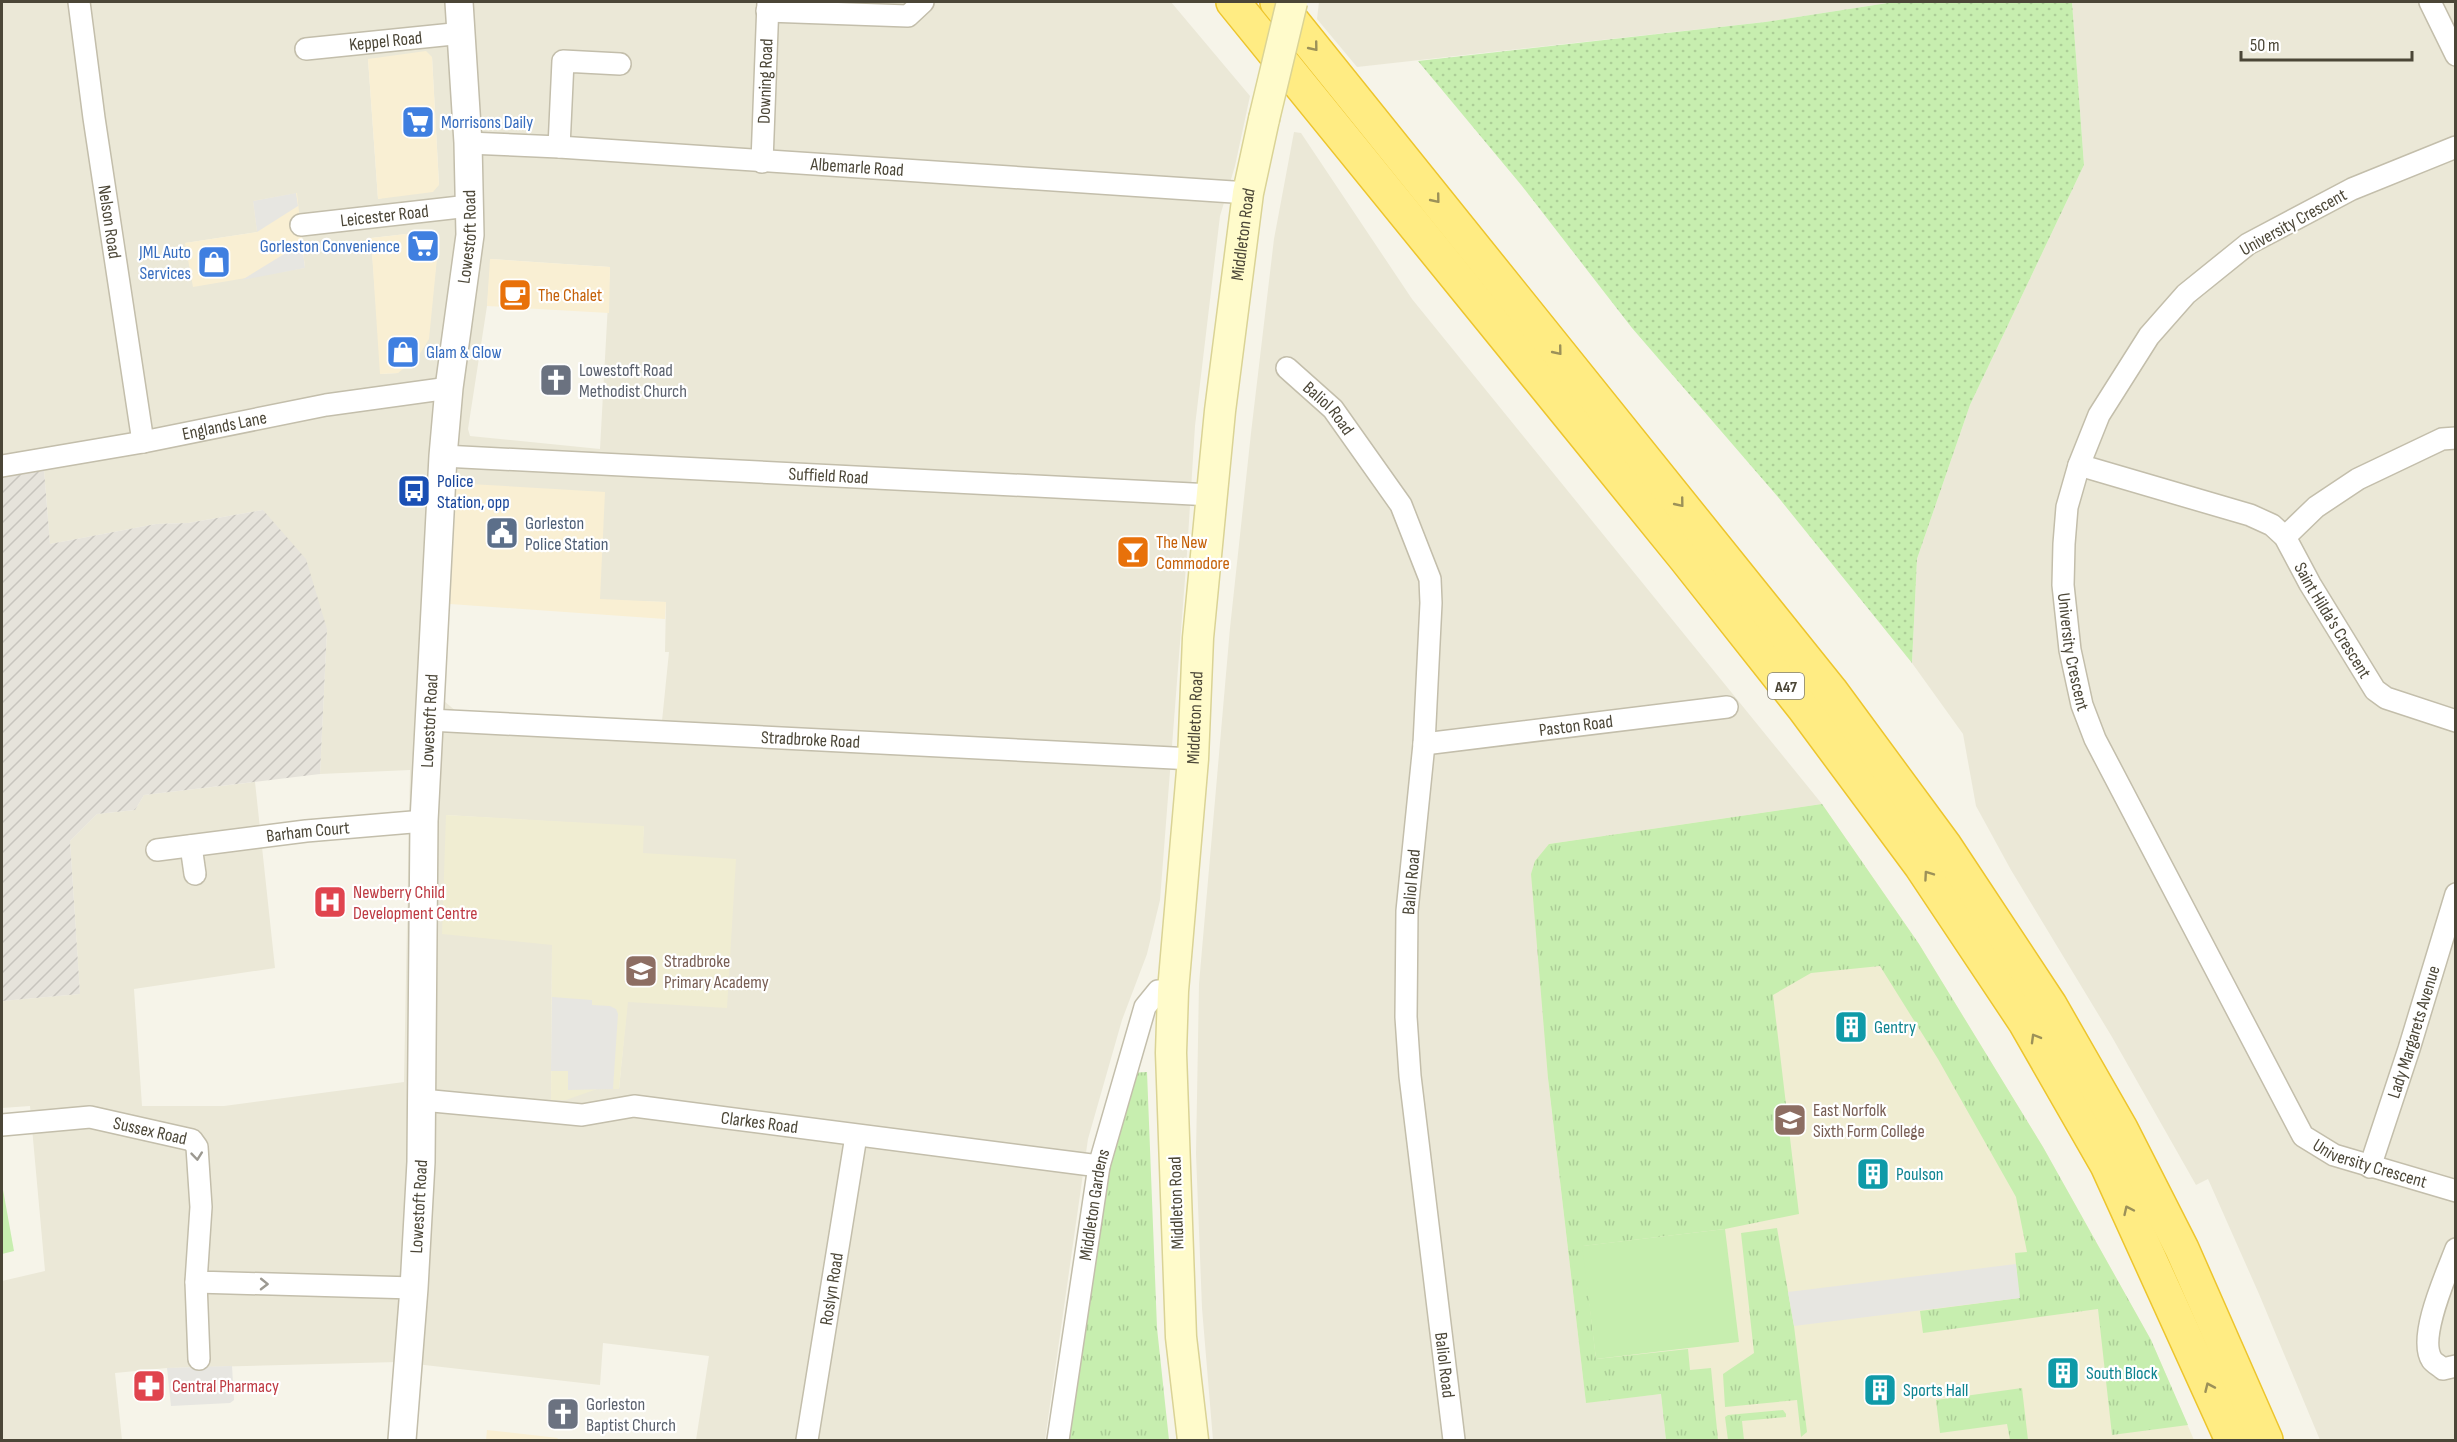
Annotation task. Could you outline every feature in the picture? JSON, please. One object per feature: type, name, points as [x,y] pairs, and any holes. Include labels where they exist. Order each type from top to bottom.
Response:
[{"type":"highway","name":"A47","points":[[1233,2],[1685,558],[1803,707],[1922,866],[2025,1022],[2107,1165],[2232,1440]]},
{"type":"highway","name":"A47","points":[[1277,2],[1831,692],[1945,846],[2050,1005],[2121,1130],[2182,1250],[2266,1440]]},
{"type":"main road","name":"Middleton Road","points":[[1193,1440],[1181,1337],[1171,1053],[1173,991],[1193,759],[1198,638],[1212,495],[1248,193],[1292,2]]},
{"type":"street","name":"Nelson Road","points":[[79,2],[94,118],[143,442]]},
{"type":"street","name":"Lowestoft Road","points":[[402,1440],[414,1288],[422,1100],[424,821],[443,456],[449,388],[470,235],[463,33],[459,2]]},
{"type":"street","points":[[767,6],[908,16],[922,2]]},
{"type":"street","points":[[2430,2],[2456,55]]},
{"type":"street","name":"Downing Road","points":[[762,162],[767,6]]},
{"type":"street","name":"Keppel Road","points":[[306,49],[463,33]]},
{"type":"street","points":[[559,147],[563,61],[621,63]]},
{"type":"street","name":"Albemarle Road","points":[[468,143],[559,147],[1248,193]]},
{"type":"street","name":"University Crescent","points":[[2456,147],[2352,189],[2248,244],[2186,294],[2149,336],[2104,406],[2079,465],[2067,507],[2063,585],[2070,650],[2082,705],[2095,739],[2303,1136],[2334,1155],[2456,1191]]},
{"type":"street","name":"Leicester Road","points":[[301,225],[469,206]]},
{"type":"street","name":"Baliol Road","points":[[1287,368],[1333,409],[1401,505],[1430,579],[1431,603],[1424,744],[1407,910],[1406,1017],[1410,1076],[1454,1440]]},
{"type":"street","name":"Englands Lane","points":[[2,466],[143,442],[326,405],[449,388]]},
{"type":"street","points":[[2285,537],[2316,507],[2358,480],[2442,438],[2456,438]]},
{"type":"street","name":"Suffield Road","points":[[443,456],[1212,495]]},
{"type":"street","name":"Saint Hilda's Crescent","points":[[2079,465],[2250,514],[2272,525],[2285,537],[2310,584],[2375,690],[2386,698],[2456,721]]},
{"type":"street","name":"Paston Road","points":[[1424,744],[1727,707]]},
{"type":"street","name":"Stradbroke Road","points":[[429,720],[1193,759]]},
{"type":"street","name":"Barham Court","points":[[157,850],[306,831],[424,821]]},
{"type":"street","points":[[191,846],[195,874]]},
{"type":"street","name":"Lady Margarets Avenue","points":[[2370,1167],[2456,894]]},
{"type":"street","name":"Middleton Gardens","points":[[1058,1440],[1099,1166],[1145,1007],[1158,991],[1173,991]]},
{"type":"street","name":"Clarkes Road","points":[[422,1100],[582,1115],[634,1106],[1099,1166]]},
{"type":"street","name":"Sussex Road","points":[[2,1125],[90,1117],[192,1140],[196,1147],[201,1208],[196,1282],[199,1359]]},
{"type":"street","name":"Roslyn Road","points":[[807,1440],[856,1136]]},
{"type":"street","points":[[2456,1249],[2428,1330],[2427,1345],[2432,1360],[2443,1369],[2456,1366]]},
{"type":"street","points":[[196,1282],[414,1288]]},
{"type":"shaded area","points":[[2,2],[1171,2],[1250,96],[1235,166],[1220,216],[1195,426],[1160,900],[1147,954],[1122,1020],[1088,1139],[1045,1440],[696,1440],[709,1356],[603,1343],[600,1385],[398,1362],[167,1368],[115,1373],[122,1440],[2,1440],[2,1281],[45,1271],[30,1106],[2,1108],[2,1001],[80,994],[70,841],[97,814],[135,810],[144,795],[255,782],[275,968],[134,989],[142,1106],[224,1106],[404,1082],[410,770],[320,774],[327,629],[263,510],[188,523],[156,524],[50,544],[44,470],[2,476]],"holes":[[[432,57],[439,184],[378,199],[368,59]],[[296,194],[305,268],[185,243],[257,232]],[[433,231],[439,238],[432,300],[398,373],[381,374],[371,238]],[[491,259],[610,267],[600,449],[470,436],[468,429],[487,306]],[[456,489],[600,600],[666,602],[665,652],[669,652],[662,721],[457,712],[444,701]],[[446,815],[644,827],[619,1089],[597,1089],[551,1100],[552,945]]]},
{"type":"shaded area","points":[[1319,2],[1894,2],[1765,22],[1357,67],[1317,19]]},
{"type":"shaded area","points":[[2072,2],[2455,2],[2455,1440],[2320,1440],[2208,1179],[2196,1185],[2112,1037],[2011,870],[1976,806],[1963,734],[1912,663],[1917,559],[1970,405],[2084,165]]},
{"type":"shaded area","points":[[426,51],[432,57],[439,185],[433,192],[378,199],[368,59]]},
{"type":"shaded area","points":[[1294,132],[1301,133],[1412,299],[1822,804],[1549,844],[1548,1078],[1586,1402],[1661,1394],[1666,1440],[1213,1440],[1202,1308],[1196,1154],[1199,984],[1230,628],[1251,433],[1274,239]]},
{"type":"shaded area","points":[[296,193],[298,206],[257,232],[253,201]]},
{"type":"shaded area","points":[[297,193],[305,268],[193,287],[185,243],[257,232],[253,201]]},
{"type":"shaded area","points":[[433,231],[439,238],[429,339],[418,357],[398,373],[380,374],[371,238]]},
{"type":"shaded area","points":[[302,243],[305,268],[242,280]]},
{"type":"shaded area","points":[[490,259],[610,267],[609,313],[487,306]]},
{"type":"shaded area","points":[[44,470],[50,544],[156,524],[188,523],[263,510],[306,559],[327,629],[320,774],[144,795],[135,810],[97,814],[70,841],[80,994],[2,1001],[2,476]]},
{"type":"shaded area","points":[[470,484],[605,492],[600,599],[666,602],[665,619],[450,604],[456,489]]},
{"type":"shaded area","name":"East Norfolk Sixth Form College","points":[[1822,804],[1919,944],[2043,1147],[2151,1340],[2194,1440],[1666,1440],[1661,1394],[1586,1403],[1548,1078],[1531,874],[1535,861],[1549,844]]},
{"type":"shaded area","name":"Stradbroke Primary Academy","points":[[446,815],[644,826],[643,853],[736,859],[727,1008],[628,1002],[619,1089],[597,1089],[566,1100],[551,1100],[552,945],[442,934]]},
{"type":"shaded area","points":[[552,997],[592,1000],[592,1005],[610,1006],[616,1009],[618,1014],[613,1089],[568,1090],[568,1071],[551,1071]]},
{"type":"shaded area","points":[[2016,1264],[2020,1298],[1794,1326],[1788,1292]]},
{"type":"shaded area","points":[[232,1366],[234,1400],[230,1403],[171,1406],[167,1368]]},
{"type":"shaded area","points":[[487,1430],[558,1438],[557,1440],[486,1440]]},
{"type":"green space","points":[[1894,2],[2072,2],[2084,165],[1970,405],[1917,559],[1912,663],[1778,497],[1632,328],[1522,186],[1418,61],[1765,22]]},
{"type":"green space","points":[[1822,804],[1919,944],[2043,1147],[2151,1340],[2188,1425],[2112,1435],[2098,1309],[1923,1333],[1920,1311],[2019,1298],[2015,1253],[2027,1252],[2016,1197],[1938,1059],[1880,966],[1811,973],[1773,995],[1799,1214],[1725,1229],[1583,1246],[1596,1359],[1688,1349],[1690,1370],[1711,1368],[1718,1440],[1666,1440],[1661,1394],[1586,1403],[1548,1078],[1531,874],[1535,861],[1549,844]]},
{"type":"green space","points":[[1147,1072],[1157,1328],[1169,1440],[1069,1440],[1104,1187],[1130,1073]]},
{"type":"green space","points":[[2,1184],[14,1251],[2,1254]]},
{"type":"green space","points":[[1777,1228],[1794,1326],[1807,1432],[1801,1437],[1797,1400],[1725,1407],[1723,1374],[1754,1353],[1741,1233]]},
{"type":"green space","points":[[1725,1229],[1739,1342],[1596,1359],[1582,1246]]},
{"type":"green space","points":[[2022,1388],[2028,1440],[2010,1440],[2007,1424],[1940,1433],[1936,1400]]},
{"type":"green space","points":[[1783,1410],[1786,1417],[1742,1421],[1744,1440],[1728,1440],[1725,1417],[1728,1415]]},
{"type":"place","name":"Morrisons Daily","points":[[418,122]]},
{"type":"place","name":"Gorleston Convenience","points":[[423,246]]},
{"type":"place","name":"JML Auto Services","points":[[214,262]]},
{"type":"place","name":"The Chalet","points":[[515,295]]},
{"type":"place","name":"Glam & Glow","points":[[403,352]]},
{"type":"place","name":"Lowestoft Road Methodist Church","points":[[556,380]]},
{"type":"place","name":"Police Station, opp","points":[[414,491]]},
{"type":"place","name":"Gorleston Police Station","points":[[502,533]]},
{"type":"place","name":"The New Commodore","points":[[1133,552]]},
{"type":"place","name":"Newberry Child Development Centre","points":[[330,902]]},
{"type":"place","name":"Stradbroke Primary Academy","points":[[641,971]]},
{"type":"place","name":"Gentry","points":[[1851,1027]]},
{"type":"place","name":"East Norfolk Sixth Form College","points":[[1790,1120]]},
{"type":"place","name":"Poulson","points":[[1873,1174]]},
{"type":"place","name":"South Block","points":[[2063,1373]]},
{"type":"place","name":"Central Pharmacy","points":[[149,1386]]},
{"type":"place","name":"Sports Hall","points":[[1880,1390]]},
{"type":"place","name":"Gorleston Baptist Church","points":[[563,1414]]}]
